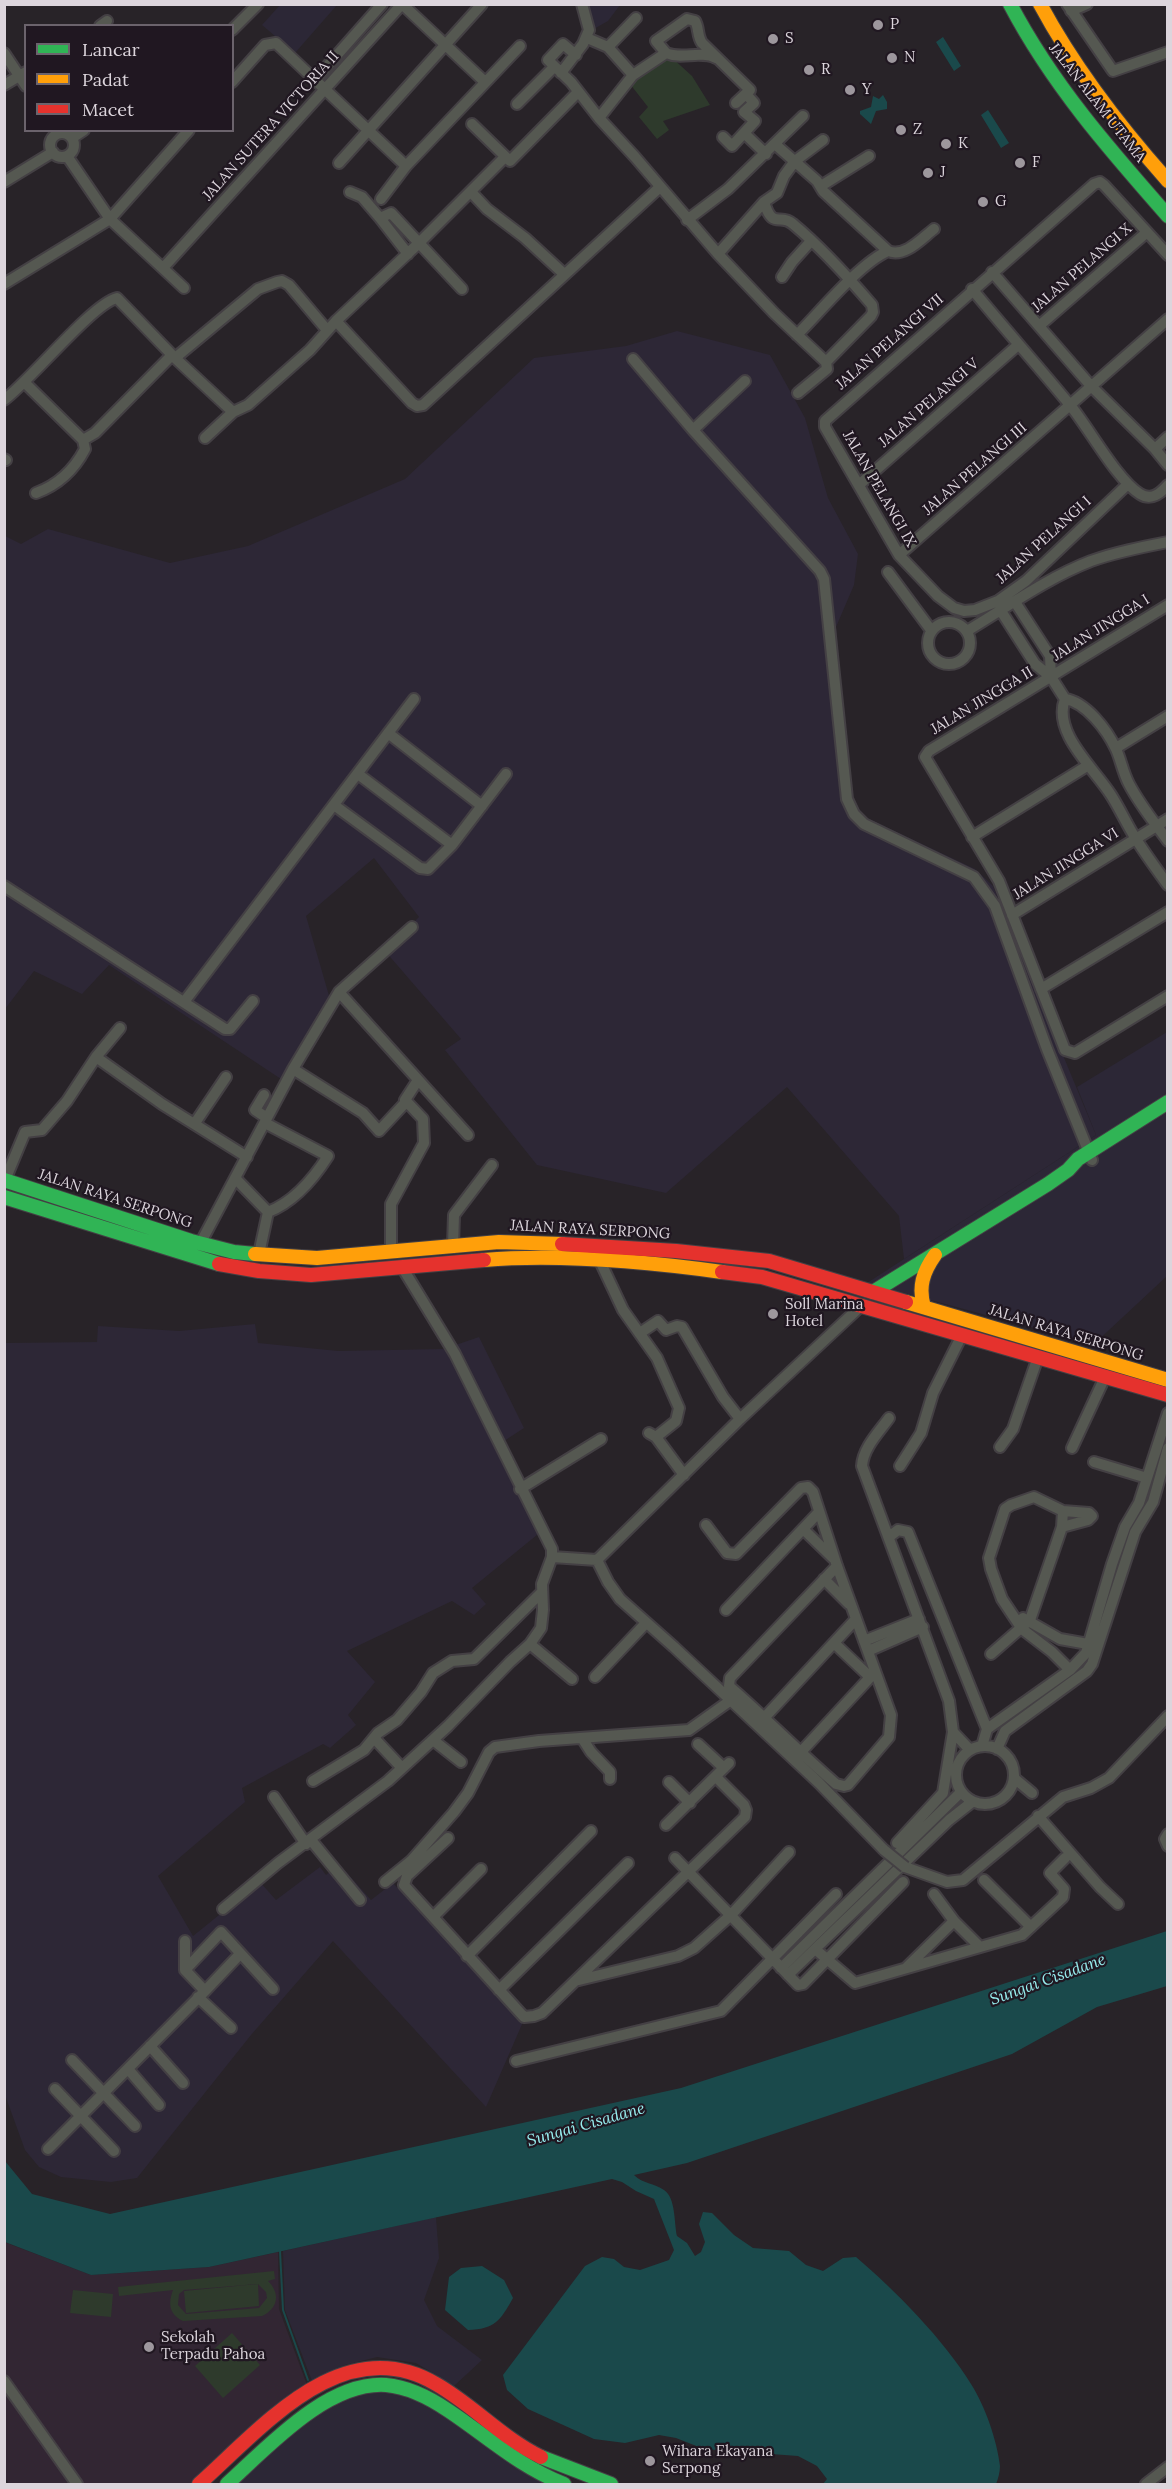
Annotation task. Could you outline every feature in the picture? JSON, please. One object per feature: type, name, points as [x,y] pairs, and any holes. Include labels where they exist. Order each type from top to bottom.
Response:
[{"type":"main road","name":"JALAN ALAM UTAMA","points":[[1010,4],[1037,54],[1098,135],[1167,216]]},
{"type":"main road","name":"JALAN ALAM UTAMA","points":[[1040,4],[1071,59],[1114,121],[1167,181]]},
{"type":"main road","points":[[1098,135],[1114,121]]},
{"type":"main road","points":[[873,1292],[1068,1170],[1082,1167],[1091,1156],[1167,1102]]},
{"type":"main road","points":[[1091,1156],[1167,1113]]},
{"type":"main road","name":"JALAN RAYA SERPONG","points":[[5,1180],[200,1244],[234,1252],[317,1258],[500,1242],[676,1251],[769,1261],[1167,1380]]},
{"type":"main road","name":"JALAN RAYA SERPONG","points":[[5,1198],[206,1261],[259,1271],[310,1275],[508,1258],[600,1261],[762,1276],[1167,1395]]},
{"type":"main road","points":[[583,1245],[583,1260]]},
{"type":"main road","points":[[924,1307],[919,1289],[926,1270],[937,1253]]},
{"type":"main road","points":[[199,2484],[271,2421],[319,2383],[360,2368],[382,2366],[402,2368],[420,2374],[444,2387],[508,2438],[533,2454],[570,2471],[611,2484]]},
{"type":"main road","points":[[228,2484],[314,2409],[343,2392],[361,2386],[399,2386],[419,2392],[435,2400],[511,2459],[564,2484]]},
{"type":"main road","points":[[271,2421],[285,2434]]},
{"type":"street","points":[[234,28],[258,4]]},
{"type":"street","name":"JALAN SUTERA VICTORIA II","points":[[315,80],[382,4]]},
{"type":"street","points":[[339,163],[482,4]]},
{"type":"street","points":[[517,104],[576,55],[587,38],[589,30],[582,4]]},
{"type":"street","points":[[1087,4],[1069,8],[1113,71],[1166,54]]},
{"type":"street","points":[[402,5],[485,82]]},
{"type":"street","name":"JALAN SUTERA VICTORIA II","points":[[163,268],[402,5]]},
{"type":"street","points":[[608,46],[636,18]]},
{"type":"street","points":[[716,58],[710,54],[674,57],[666,53],[656,41],[687,19],[698,25],[700,40],[750,90],[736,104]]},
{"type":"street","points":[[587,38],[608,46],[633,75]]},
{"type":"street","points":[[234,80],[265,45],[270,42],[276,43],[406,166]]},
{"type":"street","points":[[576,55],[563,44],[548,60],[718,254],[826,362],[827,369],[824,373],[798,393]]},
{"type":"street","points":[[381,199],[406,166],[520,46]]},
{"type":"street","points":[[4,52],[22,74],[4,85]]},
{"type":"street","points":[[599,118],[633,75],[666,53]]},
{"type":"street","points":[[472,124],[510,161],[578,92]]},
{"type":"street","points":[[723,137],[732,146],[755,121],[744,112],[754,103],[746,94]]},
{"type":"street","points":[[687,220],[728,189],[804,116]]},
{"type":"street","points":[[72,138],[81,132]]},
{"type":"street","points":[[4,284],[110,219],[187,132]]},
{"type":"street","points":[[68,156],[59,156],[53,152],[51,143],[54,133],[66,134],[72,138]]},
{"type":"street","points":[[744,133],[766,154]]},
{"type":"street","points":[[68,156],[73,150],[72,138]]},
{"type":"street","points":[[718,254],[764,202],[777,193],[784,176],[795,161],[823,140]]},
{"type":"street","points":[[776,145],[821,186],[824,192],[859,227],[888,251],[897,254],[934,229]]},
{"type":"street","points":[[4,182],[53,152]]},
{"type":"street","points":[[68,156],[110,219],[184,288]]},
{"type":"street","points":[[821,186],[869,156]]},
{"type":"street","points":[[206,438],[233,412],[248,405],[310,350],[336,321],[408,254],[505,157]]},
{"type":"street","name":"JALAN PELANGI VII","points":[[828,417],[1094,184],[1100,182],[1104,185],[1146,233]]},
{"type":"street","points":[[336,321],[417,406],[423,405],[660,187]]},
{"type":"street","points":[[350,192],[362,197],[408,254]]},
{"type":"street","points":[[471,192],[487,209],[525,238],[564,274]]},
{"type":"street","points":[[764,202],[770,217],[775,220],[791,221],[872,305],[873,312],[826,362]]},
{"type":"street","points":[[380,218],[390,212],[462,289]]},
{"type":"street","points":[[1146,233],[1167,255]]},
{"type":"street","name":"JALAN PELANGI X","points":[[1039,326],[1146,233]]},
{"type":"street","points":[[782,277],[811,241]]},
{"type":"street","points":[[797,335],[849,280],[875,258],[888,251]]},
{"type":"street","points":[[992,272],[1091,386],[1155,449],[1167,465]]},
{"type":"street","points":[[83,440],[94,433],[173,356],[258,289],[282,281],[290,285],[327,330]]},
{"type":"street","points":[[972,289],[1071,406],[1128,484],[1141,495],[1149,498],[1166,491]]},
{"type":"street","points":[[4,400],[25,383],[85,321],[112,299],[117,298],[173,356],[233,412]]},
{"type":"street","name":"JALAN PELANGI III","points":[[899,555],[1071,406],[1167,319]]},
{"type":"street","name":"JALAN PELANGI V","points":[[860,484],[1018,345]]},
{"type":"street","points":[[633,359],[693,430],[820,571],[824,579],[847,799],[854,813],[864,824],[974,878],[985,889],[995,906],[1047,1049],[1091,1156]]},
{"type":"street","points":[[693,430],[745,381]]},
{"type":"street","points":[[25,383],[79,439],[83,440]]},
{"type":"street","name":"JALAN PELANGI IX","points":[[828,417],[825,421],[825,428],[860,484],[899,555],[938,596],[954,608],[964,611],[975,610]]},
{"type":"street","points":[[1155,449],[1167,437]]},
{"type":"street","points":[[36,493],[57,483],[79,460],[85,449],[83,440]]},
{"type":"street","name":"JALAN PELANGI I","points":[[975,610],[998,601],[1026,581],[1128,484]]},
{"type":"street","points":[[967,632],[1051,580],[1091,561],[1128,550],[1167,543]]},
{"type":"street","points":[[888,572],[931,630]]},
{"type":"street","points":[[1015,602],[1050,656],[1051,677]]},
{"type":"street","name":"JALAN JINGGA I","points":[[1051,677],[1167,605]]},
{"type":"street","points":[[1001,611],[1035,664],[1051,677],[1065,699]]},
{"type":"street","points":[[950,621],[962,626],[967,632],[970,645],[964,658],[951,665],[932,657],[927,644],[931,630],[950,621]]},
{"type":"street","name":"JALAN JINGGA II","points":[[972,837],[925,757],[929,751],[1051,677]]},
{"type":"street","points":[[184,1002],[414,699]]},
{"type":"street","points":[[1065,699],[1073,700],[1087,710],[1116,748],[1128,783],[1155,827],[1167,841]]},
{"type":"street","points":[[1065,699],[1061,708],[1064,723],[1087,766],[1110,793],[1136,839],[1167,885]]},
{"type":"street","points":[[1116,748],[1167,716]]},
{"type":"street","points":[[388,733],[482,806]]},
{"type":"street","points":[[1087,766],[972,837],[999,881],[1065,1050],[1071,1053],[1167,996]]},
{"type":"street","points":[[358,774],[452,845]]},
{"type":"street","points":[[334,805],[420,868],[428,869],[452,845],[506,774]]},
{"type":"street","name":"JALAN JINGGA VI","points":[[1012,915],[1167,819]]},
{"type":"street","points":[[4,886],[225,1029],[230,1029],[253,1001]]},
{"type":"street","points":[[1041,988],[1167,912]]},
{"type":"street","points":[[200,1244],[293,1069],[339,992],[412,927]]},
{"type":"street","points":[[339,992],[468,1135]]},
{"type":"street","points":[[5,1180],[25,1132],[42,1130],[66,1101],[96,1056],[120,1028]]},
{"type":"street","points":[[96,1056],[126,1080],[247,1157]]},
{"type":"street","points":[[293,1069],[363,1113],[379,1131],[406,1102],[406,1095],[418,1080]]},
{"type":"street","points":[[195,1123],[226,1077]]},
{"type":"street","points":[[264,1095],[255,1110],[266,1120],[328,1156],[311,1180],[282,1205],[268,1212]]},
{"type":"street","points":[[391,1251],[390,1204],[424,1143],[423,1119],[406,1102]]},
{"type":"street","points":[[453,1246],[454,1215],[492,1165]]},
{"type":"street","points":[[235,1178],[268,1212]]},
{"type":"street","points":[[259,1254],[268,1212]]},
{"type":"street","points":[[600,1261],[616,1298],[657,1358],[680,1408],[676,1421],[653,1435],[684,1475]]},
{"type":"street","points":[[223,1910],[278,1863],[402,1768],[530,1644],[540,1628],[543,1610],[542,1584],[552,1557],[552,1550],[455,1354],[402,1267]]},
{"type":"street","points":[[552,1557],[597,1560],[740,1419],[862,1305]]},
{"type":"street","points":[[640,1333],[657,1321],[666,1330],[677,1326],[682,1327],[723,1397],[740,1419]]},
{"type":"street","points":[[900,1466],[921,1433],[933,1393],[962,1335]]},
{"type":"street","points":[[1000,1447],[1013,1429],[1038,1357]]},
{"type":"street","points":[[1072,1448],[1105,1377]]},
{"type":"street","points":[[1137,1518],[1147,1478],[1166,1425],[1167,1413]]},
{"type":"street","points":[[889,1418],[868,1447],[862,1466],[949,1701],[953,1732],[952,1767],[941,1796],[897,1843]]},
{"type":"street","points":[[520,1489],[602,1439]]},
{"type":"street","points":[[997,1749],[1005,1731],[1087,1671],[1092,1664],[1125,1527],[1153,1502],[1167,1448]]},
{"type":"street","points":[[1094,1462],[1147,1478]]},
{"type":"street","points":[[706,1525],[724,1550],[732,1555],[741,1551],[801,1488],[808,1487],[813,1492],[866,1646],[873,1674],[891,1715],[889,1737],[848,1785],[844,1786],[836,1784],[800,1753],[765,1717],[729,1686],[730,1678],[824,1580],[836,1562]]},
{"type":"street","points":[[1062,1527],[1088,1520],[1092,1516],[1089,1513],[1063,1511],[1034,1497],[1011,1505],[1005,1509],[990,1564],[1009,1613],[1022,1629],[1052,1652],[1070,1670]]},
{"type":"street","points":[[991,1654],[1030,1620],[1062,1527],[1063,1511]]},
{"type":"street","points":[[726,1610],[819,1512]]},
{"type":"street","points":[[803,1529],[836,1562]]},
{"type":"street","points":[[889,1537],[898,1530],[908,1532],[987,1729]]},
{"type":"street","points":[[597,1560],[613,1590],[819,1783],[884,1850],[905,1867],[947,1882],[963,1880],[1063,1797],[1091,1788],[1109,1778],[1167,1716]]},
{"type":"street","points":[[982,1746],[987,1729],[1080,1661],[1117,1566]]},
{"type":"street","points":[[824,1580],[852,1607]]},
{"type":"street","points":[[313,1781],[364,1750],[374,1738],[397,1720],[421,1692],[433,1673],[452,1662],[474,1659],[541,1593]]},
{"type":"street","points":[[1009,1613],[1030,1620],[1060,1639],[1088,1644]]},
{"type":"street","points":[[765,1717],[856,1619]]},
{"type":"street","points":[[596,1677],[646,1623]]},
{"type":"street","points":[[866,1646],[921,1623]]},
{"type":"street","points":[[1052,1652],[1060,1639]]},
{"type":"street","points":[[834,1642],[873,1674]]},
{"type":"street","points":[[530,1644],[572,1679]]},
{"type":"street","points":[[800,1753],[873,1674]]},
{"type":"street","points":[[1035,1693],[1042,1704]]},
{"type":"street","points":[[385,1882],[411,1861],[454,1812],[495,1747],[539,1741],[689,1730],[730,1700]]},
{"type":"street","points":[[953,1732],[958,1740],[970,1750]]},
{"type":"street","points":[[374,1738],[402,1768]]},
{"type":"street","points":[[582,1738],[591,1752],[610,1772],[610,1779]]},
{"type":"street","points":[[432,1740],[461,1762]]},
{"type":"street","points":[[666,1826],[727,1766],[698,1744]]},
{"type":"street","points":[[982,1746],[997,1749],[1005,1754],[1012,1765],[1014,1778],[1009,1791],[999,1800],[986,1804],[972,1802],[961,1792],[952,1767],[970,1750],[982,1746]]},
{"type":"street","points":[[448,1838],[405,1880],[404,1885],[524,2017],[534,2016],[542,2013],[578,1980],[687,1871],[745,1817],[744,1805],[716,1777]]},
{"type":"street","points":[[1014,1778],[1032,1793]]},
{"type":"street","points":[[669,1782],[690,1803]]},
{"type":"street","points":[[784,1972],[961,1792]]},
{"type":"street","points":[[274,1797],[308,1842],[360,1900]]},
{"type":"street","points":[[784,1972],[815,1949],[949,1821],[972,1802]]},
{"type":"street","points":[[1038,1816],[1100,1887],[1118,1904]]},
{"type":"street","points":[[467,1956],[591,1831]]},
{"type":"street","points":[[1167,1834],[1165,1839],[1167,1846]]},
{"type":"street","points":[[578,1980],[684,1953],[731,1915],[789,1852]]},
{"type":"street","points":[[675,1858],[798,1985],[827,1962],[903,1882]]},
{"type":"street","points":[[815,1949],[827,1962],[854,1983],[1022,1935],[1064,1895],[1064,1889],[1050,1873],[1065,1858]]},
{"type":"street","points":[[499,1990],[628,1863]]},
{"type":"street","points":[[434,1916],[481,1869]]},
{"type":"street","points":[[984,1881],[1031,1927]]},
{"type":"street","points":[[516,2061],[721,2011],[836,1894]]},
{"type":"street","points":[[934,1894],[954,1921],[979,1946]]},
{"type":"street","points":[[906,1967],[954,1921]]},
{"type":"street","points":[[185,1970],[221,1932],[273,1989]]},
{"type":"street","points":[[185,1941],[185,1970],[201,1994],[231,2028]]},
{"type":"street","points":[[48,2149],[240,1954]]},
{"type":"street","points":[[150,2046],[183,2083]]},
{"type":"street","points":[[72,2060],[135,2126]]},
{"type":"street","points":[[128,2068],[159,2105]]},
{"type":"street","points":[[55,2089],[114,2151]]},
{"type":"street","points":[[4,2381],[77,2484]]},
{"type":"street","points":[[1146,2484],[1167,2467]]},
{"type":"shaded area","points":[[280,5],[337,5],[295,53],[262,25]]},
{"type":"shaded area","points":[[589,5],[620,5],[608,21],[592,30]]},
{"type":"shaded area","points":[[677,331],[770,355],[805,418],[828,498],[858,554],[854,585],[836,627],[852,795],[863,816],[975,869],[993,886],[1096,1135],[904,1259],[899,1216],[787,1087],[666,1193],[537,1165],[445,1050],[461,1039],[385,951],[419,917],[374,858],[306,916],[332,1006],[284,1081],[109,965],[82,994],[34,971],[5,1009],[5,536],[21,544],[48,529],[170,563],[248,546],[405,479],[534,358],[626,346]]},
{"type":"shaded area","points":[[1167,1032],[1167,1276],[1094,1344],[867,1283],[1096,1135],[1077,1087]]},
{"type":"shaded area","points":[[255,1324],[258,1343],[338,1351],[444,1349],[479,1337],[524,1428],[501,1443],[543,1530],[472,1588],[486,1604],[474,1615],[452,1601],[347,1651],[375,1682],[348,1715],[356,1725],[330,1748],[323,1744],[242,1788],[245,1802],[158,1876],[193,1936],[260,1882],[276,1900],[320,1867],[326,1875],[339,1864],[371,1900],[393,1883],[523,2022],[486,2107],[333,1941],[251,2035],[137,2178],[111,2182],[61,2177],[39,2167],[25,2150],[5,2095],[5,1343],[97,1342],[98,1326],[179,1331]]},
{"type":"shaded area","points":[[436,2217],[439,2258],[424,2300],[437,2326],[482,2360],[454,2386],[416,2363],[377,2357],[345,2365],[312,2381],[285,2310],[283,2251]]},
{"type":"shaded area","name":"Sekolah Terpadu Pahoa","points":[[4,2242],[91,2275],[209,2267],[278,2252],[279,2309],[307,2385],[192,2484],[9,2484],[4,2476]]},
{"type":"shaded area","points":[[392,2389],[424,2398],[557,2484],[232,2484],[331,2400]]},
{"type":"green space","points":[[670,56],[692,76],[710,105],[663,121],[669,130],[657,139],[639,117],[648,107],[630,84],[641,73]]},
{"type":"green space","points":[[274,2271],[275,2279],[268,2281],[275,2290],[276,2300],[272,2309],[262,2316],[183,2321],[172,2312],[170,2300],[173,2290],[119,2296],[118,2287]],"holes":[[[258,2284],[266,2292],[267,2298],[259,2308],[186,2314],[178,2305],[179,2294],[184,2290]]]},
{"type":"green space","points":[[258,2284],[259,2306],[186,2313],[184,2291]]},
{"type":"green space","points":[[73,2290],[113,2294],[111,2317],[70,2313]]},
{"type":"green space","points":[[232,2333],[260,2365],[223,2398],[195,2366]]},
{"type":"water","points":[[943,37],[961,66],[954,71],[936,42]]},
{"type":"water","points":[[883,95],[887,102],[887,109],[876,111],[871,124],[860,114],[860,111],[871,107],[873,96],[879,99]]},
{"type":"water","points":[[988,110],[1009,143],[1001,148],[981,115]]},
{"type":"water","name":"Sungai Cisadane","points":[[1167,1931],[1167,1986],[1097,2007],[1012,2054],[687,2163],[634,2175],[668,2194],[673,2205],[677,2236],[687,2243],[695,2256],[701,2252],[705,2242],[699,2224],[703,2212],[712,2213],[734,2235],[753,2248],[789,2251],[806,2265],[823,2271],[843,2258],[856,2257],[918,2317],[948,2351],[971,2384],[986,2413],[996,2445],[1000,2466],[996,2484],[823,2484],[827,2479],[817,2466],[798,2456],[704,2449],[676,2438],[659,2435],[625,2443],[594,2439],[528,2409],[507,2390],[503,2375],[585,2266],[602,2257],[614,2259],[624,2267],[640,2270],[669,2260],[674,2250],[654,2199],[612,2179],[209,2267],[91,2275],[5,2242],[5,2161],[32,2194],[110,2214],[681,2088]]},
{"type":"water","points":[[482,2266],[504,2280],[513,2298],[504,2313],[491,2326],[468,2330],[445,2310],[449,2277],[461,2268]]},
{"type":"waterway","points":[[280,2251],[283,2310],[308,2380]]},
{"type":"traffic: fast","points":[[1010,4],[1063,89],[1103,141],[1168,216]]},
{"type":"traffic: fast","points":[[873,1292],[1048,1184],[1068,1170],[1078,1159],[1168,1102]]},
{"type":"traffic: fast","points":[[4,1180],[191,1241],[234,1252],[255,1254]]},
{"type":"traffic: fast","points":[[4,1197],[219,1264]]},
{"type":"traffic: fast","points":[[227,2484],[279,2436],[320,2405],[342,2394],[364,2387],[386,2385],[411,2391],[434,2402],[533,2469],[564,2484]]},
{"type":"traffic: fast","points":[[541,2457],[611,2484]]},
{"type":"traffic: slow","points":[[1040,4],[1068,51],[1099,96],[1168,181]]},
{"type":"traffic: slow","points":[[255,1254],[317,1258],[499,1242],[562,1244]]},
{"type":"traffic: slow","points":[[924,1307],[923,1280],[927,1267],[935,1255]]},
{"type":"traffic: slow","points":[[484,1260],[512,1258],[603,1260],[722,1272]]},
{"type":"traffic: slow","points":[[906,1302],[1168,1380]]},
{"type":"traffic: jam","points":[[562,1244],[676,1251],[769,1261],[906,1302]]},
{"type":"traffic: jam","points":[[219,1264],[259,1271],[311,1275],[484,1260]]},
{"type":"traffic: jam","points":[[722,1272],[762,1277],[1168,1395]]},
{"type":"traffic: jam","points":[[199,2484],[277,2413],[306,2392],[337,2377],[369,2369],[402,2370],[436,2384],[450,2392],[513,2441],[541,2457]]},
{"type":"place","name":"P","points":[[878,25]]},
{"type":"place","name":"S","points":[[773,39]]},
{"type":"place","name":"N","points":[[892,58]]},
{"type":"place","name":"R","points":[[809,70]]},
{"type":"place","name":"Y","points":[[850,90]]},
{"type":"place","name":"Z","points":[[901,130]]},
{"type":"place","name":"K","points":[[946,144]]},
{"type":"place","name":"F","points":[[1020,163]]},
{"type":"place","name":"J","points":[[928,173]]},
{"type":"place","name":"G","points":[[983,202]]},
{"type":"place","name":"Soll Marina Hotel","points":[[773,1314]]},
{"type":"place","name":"Sekolah Terpadu Pahoa","points":[[149,2347]]},
{"type":"place","name":"Wihara Ekayana Serpong","points":[[650,2461]]}]
